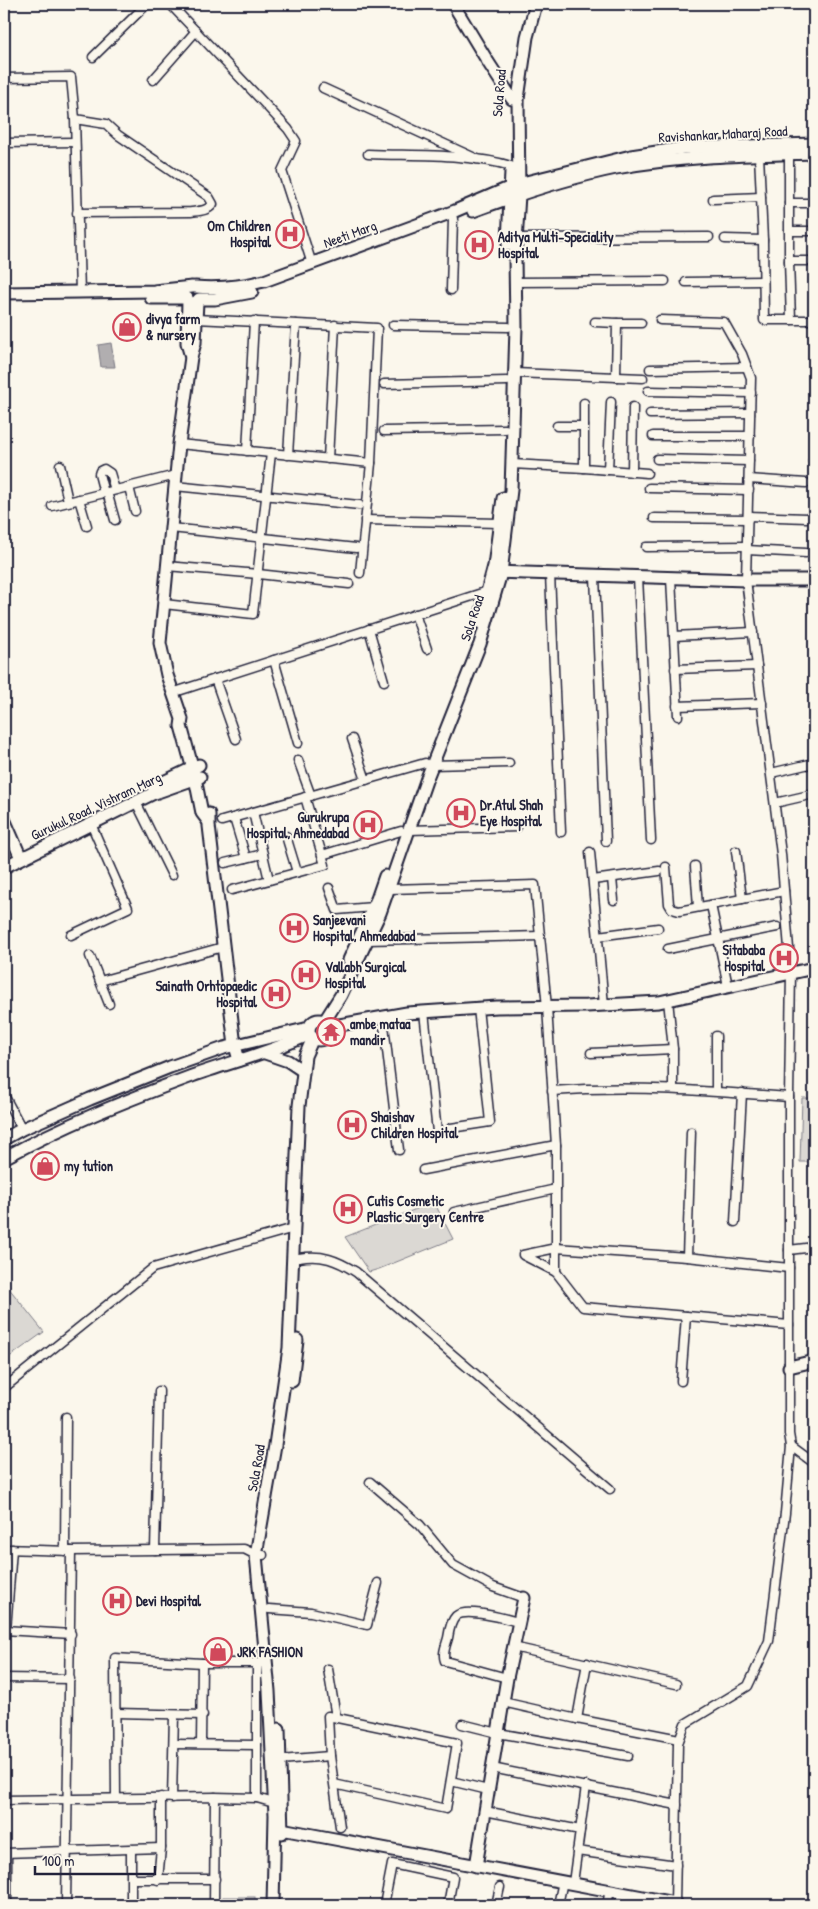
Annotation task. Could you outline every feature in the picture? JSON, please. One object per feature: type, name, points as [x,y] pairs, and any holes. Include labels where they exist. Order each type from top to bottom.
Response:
[{"type":"main road","points":[[453,4],[516,95]]},
{"type":"main road","points":[[459,4],[516,95]]},
{"type":"main road","name":"Sola Road","points":[[324,1023],[405,830],[472,647],[488,590],[496,573],[503,492],[505,429],[511,377],[515,282],[516,238],[511,166],[521,40],[530,4]]},
{"type":"main road","name":"Sola Road","points":[[429,764],[480,644],[507,532],[512,464],[511,377],[508,327],[516,95],[527,37],[536,4]]},
{"type":"main road","name":"Ravishankar Maharaj Road","points":[[514,191],[631,156],[683,148],[814,144]]},
{"type":"main road","name":"Ravishankar Maharaj Road","points":[[514,191],[616,168],[661,161],[759,154],[814,153]]},
{"type":"main road","points":[[4,293],[154,291],[215,299],[259,290],[453,219],[514,191]]},
{"type":"main road","name":"Neeti Marg","points":[[193,295],[264,281],[514,191]]},
{"type":"main road","points":[[4,300],[193,295]]},
{"type":"main road","points":[[193,295],[196,319],[195,343],[191,357],[179,444],[160,643],[172,693],[182,719],[181,726],[209,811],[208,821],[223,947],[235,1046],[239,1060]]},
{"type":"main road","points":[[191,357],[187,343],[193,295]]},
{"type":"main road","points":[[496,573],[814,580]]},
{"type":"main road","name":"Gurukul Road, Vishram Marg","points":[[4,861],[20,856],[90,824],[197,772]]},
{"type":"main road","name":"Gurukul Road, Vishram Marg","points":[[4,867],[20,856],[197,772]]},
{"type":"main road","points":[[4,819],[20,856]]},
{"type":"main road","name":"Sola Road","points":[[324,1023],[341,995],[380,913],[389,889],[405,830]]},
{"type":"main road","points":[[312,1035],[312,1022],[324,1023],[478,1008],[604,1005],[668,1000],[814,968]]},
{"type":"main road","points":[[4,1139],[90,1099],[152,1074],[235,1046],[312,1035],[326,1036],[324,1023]]},
{"type":"main road","points":[[4,1158],[46,1135],[110,1107],[312,1035]]},
{"type":"main road","name":"Sola Road","points":[[281,1905],[278,1828],[274,1803],[262,1665],[259,1555],[289,1348],[299,1106],[305,1056],[312,1035]]},
{"type":"main road","name":"Sola Road","points":[[273,1905],[280,1760],[277,1691],[268,1609],[259,1555],[296,1356],[306,1106],[312,1056],[312,1035]]},
{"type":"main road","points":[[264,1053],[288,1061],[303,1071]]},
{"type":"main road","points":[[789,1367],[814,1362]]},
{"type":"main road","points":[[476,1866],[507,1678],[524,1598]]},
{"type":"main road","points":[[278,1828],[610,1890],[675,1904]]},
{"type":"street","points":[[93,56],[147,4]]},
{"type":"street","points":[[170,4],[282,122],[296,141],[282,171],[312,264]]},
{"type":"street","points":[[153,80],[196,31]]},
{"type":"street","points":[[4,78],[71,76],[75,119],[80,292]]},
{"type":"street","points":[[323,88],[477,159]]},
{"type":"street","points":[[75,119],[106,124],[118,135],[209,197],[213,204],[202,211],[190,212],[77,213]]},
{"type":"street","points":[[4,143],[75,142]]},
{"type":"street","points":[[368,154],[477,159],[511,166]]},
{"type":"street","points":[[759,154],[764,320],[814,320]]},
{"type":"street","points":[[789,154],[791,320]]},
{"type":"street","points":[[713,199],[761,197]]},
{"type":"street","points":[[789,203],[814,202]]},
{"type":"street","points":[[451,290],[453,219]]},
{"type":"street","points":[[789,231],[814,231]]},
{"type":"street","points":[[516,238],[709,237]]},
{"type":"street","points":[[725,239],[763,240]]},
{"type":"street","points":[[789,261],[814,261]]},
{"type":"street","points":[[515,282],[666,281]]},
{"type":"street","points":[[686,282],[762,281]]},
{"type":"street","points":[[196,319],[377,328],[371,463],[360,574]]},
{"type":"street","points":[[660,320],[724,322],[742,354],[751,378],[746,580],[775,803],[792,972],[789,1097],[788,1434],[791,1446],[786,1513],[769,1640],[748,1686],[685,1724],[679,1739],[675,1904]]},
{"type":"street","points":[[247,451],[254,322]]},
{"type":"street","points":[[595,322],[641,323]]},
{"type":"street","points":[[616,377],[617,323]]},
{"type":"street","points":[[288,455],[296,324]]},
{"type":"street","points":[[393,325],[508,327]]},
{"type":"street","points":[[328,459],[334,326]]},
{"type":"street","points":[[650,369],[747,367]]},
{"type":"street","points":[[384,384],[511,377],[643,378]]},
{"type":"street","points":[[648,391],[751,393]]},
{"type":"street","points":[[608,470],[610,402]]},
{"type":"street","points":[[584,403],[584,468]]},
{"type":"street","points":[[632,472],[633,407]]},
{"type":"street","points":[[650,414],[750,413]]},
{"type":"street","points":[[557,426],[584,426]]},
{"type":"street","points":[[384,431],[505,429]]},
{"type":"street","points":[[653,436],[750,436]]},
{"type":"street","points":[[179,444],[371,463]]},
{"type":"street","points":[[164,604],[253,614],[270,453]]},
{"type":"street","points":[[657,460],[749,460]]},
{"type":"street","points":[[512,464],[647,473]]},
{"type":"street","points":[[60,465],[68,502]]},
{"type":"street","points":[[749,479],[806,483]]},
{"type":"street","points":[[52,506],[129,487],[176,481],[266,495],[359,505]]},
{"type":"street","points":[[129,487],[135,511]]},
{"type":"street","points":[[649,488],[749,490]]},
{"type":"street","points":[[108,492],[114,520]]},
{"type":"street","points":[[79,499],[87,526]]},
{"type":"street","points":[[654,518],[807,518]]},
{"type":"street","points":[[365,520],[499,523]]},
{"type":"street","points":[[171,528],[356,548]]},
{"type":"street","points":[[646,547],[747,548],[806,554]]},
{"type":"street","points":[[167,566],[349,584]]},
{"type":"street","points":[[550,574],[561,832]]},
{"type":"street","points":[[595,576],[606,840]]},
{"type":"street","points":[[638,577],[651,840]]},
{"type":"street","points":[[671,578],[678,716]]},
{"type":"street","points":[[172,693],[488,590]]},
{"type":"street","points":[[415,614],[427,649]]},
{"type":"street","points":[[369,629],[384,680]]},
{"type":"street","points":[[674,636],[753,632]]},
{"type":"street","points":[[274,660],[298,743]]},
{"type":"street","points":[[675,669],[757,666]]},
{"type":"street","points":[[215,679],[236,739]]},
{"type":"street","points":[[677,706],[762,703]]},
{"type":"street","points":[[352,739],[366,780]]},
{"type":"street","points":[[232,890],[325,865],[298,760]]},
{"type":"street","points":[[222,821],[429,764],[509,763]]},
{"type":"street","points":[[771,773],[814,763]]},
{"type":"street","points":[[775,803],[814,794]]},
{"type":"street","points":[[136,802],[172,875]]},
{"type":"street","points":[[253,812],[269,880]]},
{"type":"street","points":[[234,818],[246,858]]},
{"type":"street","points":[[70,935],[128,908],[90,824]]},
{"type":"street","points":[[322,855],[405,830],[517,828]]},
{"type":"street","points":[[286,836],[298,872]]},
{"type":"street","points":[[736,851],[742,899]]},
{"type":"street","points":[[590,852],[604,1005]]},
{"type":"street","points":[[225,863],[263,854]]},
{"type":"street","points":[[695,866],[698,907]]},
{"type":"street","points":[[593,880],[662,869],[669,904],[672,909],[679,910],[784,891]]},
{"type":"street","points":[[612,878],[614,900]]},
{"type":"street","points":[[389,889],[535,885],[556,1145],[556,1272]]},
{"type":"street","points":[[330,888],[337,910],[373,907]]},
{"type":"street","points":[[711,905],[728,986]]},
{"type":"street","points":[[668,949],[777,927]]},
{"type":"street","points":[[598,936],[658,928]]},
{"type":"street","points":[[367,940],[540,936]]},
{"type":"street","points":[[100,981],[223,947]]},
{"type":"street","points":[[90,956],[108,1004]]},
{"type":"street","points":[[668,1000],[674,1050],[673,1088]]},
{"type":"street","points":[[424,1012],[437,1132],[490,1122],[478,1008]]},
{"type":"street","points":[[382,1017],[399,1150]]},
{"type":"street","points":[[716,1036],[716,1091]]},
{"type":"street","points":[[590,1053],[674,1050]]},
{"type":"street","points":[[552,1091],[582,1088],[673,1088],[789,1097]]},
{"type":"street","points":[[734,1222],[742,1093]]},
{"type":"street","points":[[4,1095],[22,1129]]},
{"type":"street","points":[[687,1257],[691,1132]]},
{"type":"street","points":[[423,1170],[556,1145]]},
{"type":"street","points":[[454,1212],[556,1190]]},
{"type":"street","points":[[4,1388],[153,1268],[294,1228]]},
{"type":"street","points":[[789,1250],[814,1247]]},
{"type":"street","points":[[789,1268],[687,1257],[556,1248],[523,1255],[556,1272],[583,1307],[789,1325]]},
{"type":"street","points":[[299,1258],[310,1256],[329,1258],[356,1272],[610,1489]]},
{"type":"street","points":[[681,1382],[686,1316]]},
{"type":"street","points":[[155,1550],[159,1391]]},
{"type":"street","points":[[66,1417],[71,1634],[66,1905]]},
{"type":"street","points":[[791,1446],[814,1463]]},
{"type":"street","points":[[370,1482],[420,1524],[453,1565],[492,1587],[524,1598]]},
{"type":"street","points":[[71,1634],[5,1630],[8,1549],[68,1551],[244,1549],[259,1555]]},
{"type":"street","points":[[268,1609],[311,1612],[367,1625],[378,1583]]},
{"type":"street","points":[[507,1678],[452,1664],[445,1661],[443,1658],[444,1652],[455,1617],[461,1614],[470,1612],[519,1622]]},
{"type":"street","points":[[514,1646],[676,1684]]},
{"type":"street","points":[[116,1797],[115,1658],[262,1665],[257,1745],[257,1798]]},
{"type":"street","points":[[202,1663],[202,1743]]},
{"type":"street","points":[[577,1719],[587,1663]]},
{"type":"street","points":[[328,1669],[336,1717]]},
{"type":"street","points":[[4,1678],[70,1679]]},
{"type":"street","points":[[503,1702],[679,1739]]},
{"type":"street","points":[[116,1713],[202,1715]]},
{"type":"street","points":[[172,1798],[174,1715]]},
{"type":"street","points":[[334,1784],[446,1809],[457,1742],[328,1716],[330,1756],[334,1784],[340,1826]]},
{"type":"street","points":[[462,1724],[498,1733],[628,1756]]},
{"type":"street","points":[[174,1744],[257,1745]]},
{"type":"street","points":[[280,1760],[330,1756]]},
{"type":"street","points":[[492,1768],[676,1804]]},
{"type":"street","points":[[451,1781],[488,1790]]},
{"type":"street","points":[[558,1905],[568,1882],[577,1850],[586,1786]]},
{"type":"street","points":[[4,1800],[215,1796],[257,1798],[274,1803]]},
{"type":"street","points":[[214,1905],[215,1796]]},
{"type":"street","points":[[158,1880],[161,1848],[161,1797]]},
{"type":"street","points":[[485,1811],[580,1830]]},
{"type":"street","points":[[7,1905],[5,1853],[161,1848]]},
{"type":"street","points":[[131,1850],[131,1905]]},
{"type":"street","points":[[577,1850],[676,1864]]},
{"type":"street","points":[[448,1905],[455,1862]]},
{"type":"street","points":[[384,1905],[392,1864],[453,1877]]},
{"type":"street","points":[[132,1879],[215,1880]]},
{"type":"street","points":[[496,1905],[500,1887]]},
{"type":"street","points":[[606,1905],[610,1890]]},
{"type":"shaded area","points":[[111,343],[115,367],[101,367],[98,345]]},
{"type":"shaded area","points":[[802,1098],[814,1098],[814,1162],[800,1162]]},
{"type":"shaded area","points":[[434,1202],[453,1239],[379,1269],[369,1272],[345,1237]]},
{"type":"shaded area","points":[[4,1282],[44,1332],[4,1361]]},
{"type":"shaded area","points":[[223,1897],[255,1897],[255,1905],[223,1905]]},
{"type":"place","name":"Om Children Hospital","points":[[290,234]]},
{"type":"place","name":"Aditya Multi-Speciality Hospital","points":[[479,245]]},
{"type":"place","name":"divya farm & nursery","points":[[127,327]]},
{"type":"place","name":"Dr.Atul Shah Eye Hospital","points":[[461,813]]},
{"type":"place","name":"Gurukrupa Hospital, Ahmedabad","points":[[368,825]]},
{"type":"place","name":"Sanjeevani Hospital, Ahmedabad","points":[[294,928]]},
{"type":"place","name":"Sitababa Hospital","points":[[784,958]]},
{"type":"place","name":"Vallabh Surgical Hospital","points":[[306,975]]},
{"type":"place","name":"Sainath Orhtopaedic Hospital","points":[[276,994]]},
{"type":"place","name":"ambe mataa mandir","points":[[331,1032]]},
{"type":"place","name":"Shaishav Children Hospital","points":[[352,1125]]},
{"type":"place","name":"my tution","points":[[45,1166]]},
{"type":"place","name":"Cutis Cosmetic Plastic Surgery Centre","points":[[348,1209]]},
{"type":"place","name":"Devi Hospital","points":[[117,1601]]},
{"type":"place","name":"JRK FASHION","points":[[218,1652]]}]
